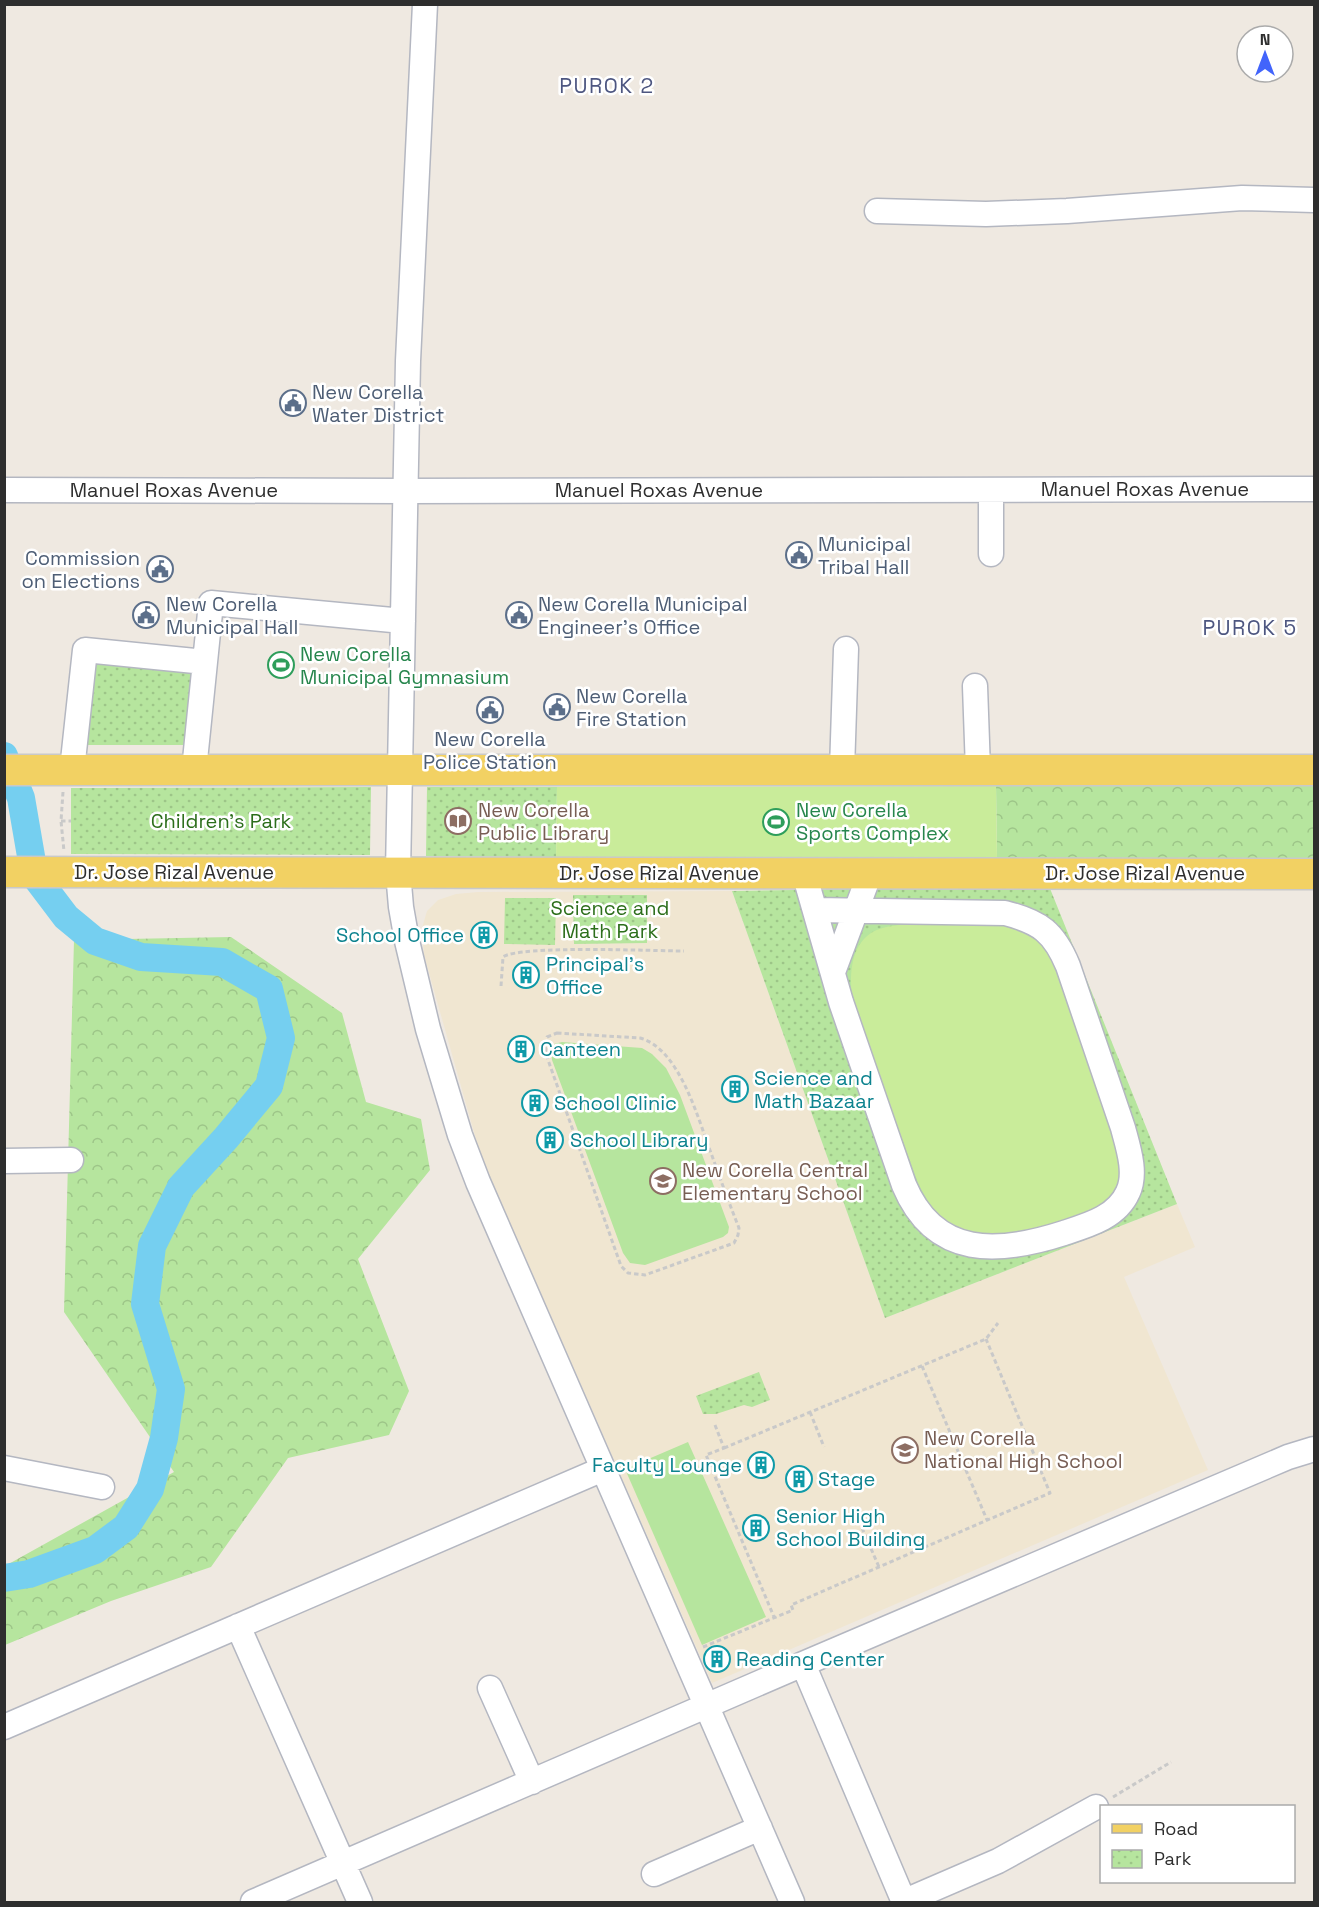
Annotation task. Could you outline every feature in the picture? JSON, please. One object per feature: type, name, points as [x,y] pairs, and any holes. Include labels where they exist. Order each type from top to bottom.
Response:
[{"type":"main road","points":[[16,770],[1314,770]]},
{"type":"main road","name":"Dr. Jose Rizal Avenue","points":[[13,872],[1314,874]]},
{"type":"street","points":[[425,4],[408,361],[398,872],[401,907],[414,970],[441,1076],[460,1135],[500,1235],[792,1902]]},
{"type":"street","points":[[877,211],[997,213],[1067,211],[1242,198],[1314,200]]},
{"type":"street","name":"Manuel Roxas Avenue","points":[[4,490],[1314,489]]},
{"type":"street","points":[[991,490],[991,554]]},
{"type":"street","points":[[194,770],[212,603],[403,621]]},
{"type":"street","points":[[842,770],[846,649]]},
{"type":"street","points":[[70,770],[85,650],[205,662]]},
{"type":"street","points":[[975,686],[978,770]]},
{"type":"street","points":[[804,873],[845,1013],[904,1185],[913,1204],[927,1222],[952,1239],[975,1246],[1007,1246],[1040,1241],[1081,1227],[1107,1216],[1121,1205],[1130,1189],[1129,1151],[1068,966],[1062,950],[1053,937],[1040,925],[1005,913],[815,910]]},
{"type":"street","points":[[832,972],[870,873]]},
{"type":"street","points":[[4,1161],[71,1160]]},
{"type":"street","points":[[254,1902],[803,1664],[1288,1457],[1314,1449]]},
{"type":"street","points":[[4,1468],[102,1487]]},
{"type":"street","points":[[4,1727],[603,1469]]},
{"type":"street","points":[[238,1626],[360,1902]]},
{"type":"street","points":[[803,1664],[903,1902],[998,1862],[1096,1807]]},
{"type":"street","points":[[490,1688],[532,1782]]},
{"type":"street","points":[[654,1874],[760,1828]]},
{"type":"path","points":[[64,872],[65,855],[61,821],[64,783],[70,770]]},
{"type":"path","points":[[61,821],[71,821]]},
{"type":"path","points":[[501,986],[503,957],[512,952],[684,951]]},
{"type":"path","points":[[557,1033],[640,1038],[649,1041],[663,1053],[688,1092],[739,1228],[734,1243],[645,1275],[628,1274],[621,1266],[547,1057],[545,1045],[547,1037],[557,1033]]},
{"type":"path","points":[[774,1618],[706,1455],[986,1339],[998,1323]]},
{"type":"path","points":[[700,1648],[793,1610],[791,1605],[1050,1493],[986,1339]]},
{"type":"path","points":[[922,1366],[987,1520]]},
{"type":"path","points":[[810,1412],[824,1447]]},
{"type":"path","points":[[715,1425],[724,1448]]},
{"type":"path","points":[[862,1528],[879,1567]]},
{"type":"path","points":[[1096,1807],[1171,1762]]},
{"type":"shaded area","points":[[732,891],[885,1318],[1177,1204],[1195,1247],[1124,1277],[1208,1470],[712,1683],[481,1157],[424,955],[422,928],[427,911],[438,900],[456,894]]},
{"type":"green space","points":[[94,661],[193,670],[186,745],[85,745]]},
{"type":"green space","points":[[1314,785],[1314,861],[997,859],[996,786]]},
{"type":"green space","name":"New Corella Sports Complex","points":[[996,786],[997,859],[556,857],[557,787]]},
{"type":"green space","name":"Children's Park","points":[[371,787],[370,855],[71,854],[71,788]]},
{"type":"green space","points":[[427,787],[557,787],[556,857],[426,856]]},
{"type":"green space","points":[[1049,886],[1177,1204],[885,1318],[732,891]]},
{"type":"green space","name":"Science and Math Park","points":[[573,895],[647,895],[647,943],[574,944]]},
{"type":"green space","points":[[505,898],[556,898],[555,945],[504,944]]},
{"type":"green space","points":[[936,922],[1008,923],[1049,944],[1117,1141],[1121,1175],[1118,1186],[1107,1201],[1091,1213],[1046,1229],[998,1235],[960,1229],[946,1221],[930,1204],[918,1183],[852,1001],[851,973],[858,947],[871,933],[882,928]]},
{"type":"green space","points":[[231,937],[342,1013],[366,1102],[421,1119],[430,1170],[358,1259],[409,1391],[389,1435],[288,1458],[211,1567],[111,1601],[5,1645],[5,1566],[174,1472],[64,1312],[74,940]]},
{"type":"green space","points":[[562,1042],[642,1048],[666,1068],[680,1095],[729,1227],[728,1233],[723,1237],[645,1265],[630,1263],[623,1253],[552,1060],[551,1049],[554,1044]]},
{"type":"green space","points":[[759,1372],[770,1400],[752,1407],[744,1405],[716,1414],[703,1414],[696,1396]]},
{"type":"green space","points":[[688,1442],[766,1617],[702,1645],[625,1469]]},
{"type":"waterway","points":[[4,756],[21,798],[32,862],[38,880],[66,917],[95,941],[141,957],[222,962],[269,989],[281,1038],[269,1086],[181,1187],[152,1246],[145,1304],[171,1389],[164,1438],[150,1489],[126,1527],[95,1550],[29,1574],[4,1578]]},
{"type":"place","name":"New Corella Water District","points":[[293,403]]},
{"type":"place","name":"Municipal Tribal Hall","points":[[799,555]]},
{"type":"place","name":"Commission on Elections","points":[[160,569]]},
{"type":"place","name":"New Corella Municipal Hall","points":[[146,615]]},
{"type":"place","name":"New Corella Municipal Engineer's Office","points":[[519,615]]},
{"type":"place","name":"New Corella Municipal Gymnasium","points":[[281,665]]},
{"type":"place","name":"New Corella Fire Station","points":[[557,707]]},
{"type":"place","name":"New Corella Police Station","points":[[490,710]]},
{"type":"place","name":"New Corella Public Library","points":[[458,821]]},
{"type":"place","name":"New Corella Sports Complex","points":[[776,822]]},
{"type":"place","name":"School Office","points":[[484,935]]},
{"type":"place","name":"Principal's Office","points":[[526,975]]},
{"type":"place","name":"Canteen","points":[[521,1049]]},
{"type":"place","name":"Science and Math Bazaar","points":[[735,1089]]},
{"type":"place","name":"School Clinic","points":[[535,1103]]},
{"type":"place","name":"School Library","points":[[550,1140]]},
{"type":"place","name":"New Corella Central Elementary School","points":[[663,1181]]},
{"type":"place","name":"New Corella National High School","points":[[905,1450]]},
{"type":"place","name":"Faculty Lounge","points":[[761,1465]]},
{"type":"place","name":"Stage","points":[[799,1479]]},
{"type":"place","name":"Senior High School Building","points":[[756,1528]]},
{"type":"place","name":"Reading Center","points":[[717,1659]]},
{"type":"district","name":"PUROK 2","points":[[607,86]]},
{"type":"district","name":"PUROK 5","points":[[1250,628]]}]
